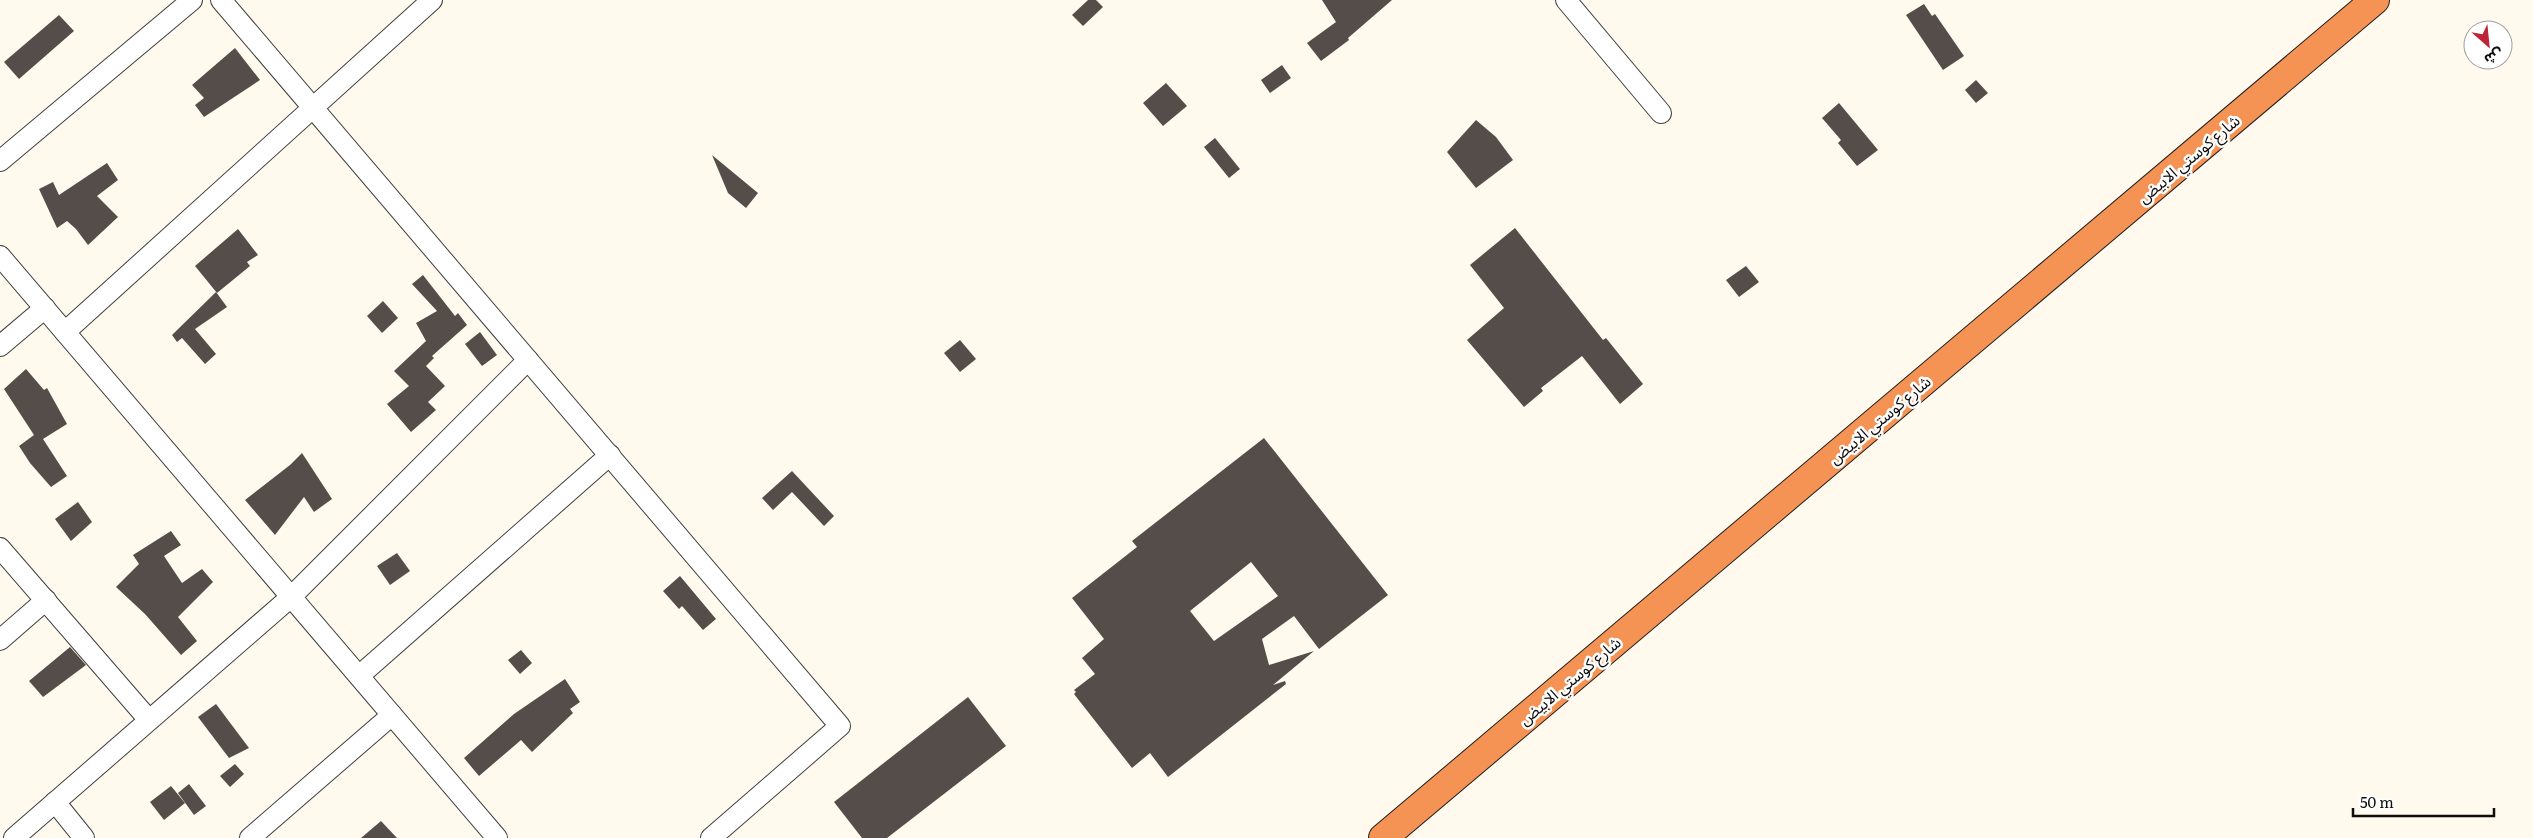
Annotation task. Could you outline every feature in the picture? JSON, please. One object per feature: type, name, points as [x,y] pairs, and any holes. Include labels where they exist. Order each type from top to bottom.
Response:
[{"type":"highway","name":"شارع كوستي الابيض","points":[[1382,838],[2375,0]]},
{"type":"street","points":[[0,161],[192,0]]},
{"type":"street","points":[[221,0],[840,726],[712,838]]},
{"type":"street","points":[[1566,0],[1661,113]]},
{"type":"street","points":[[65,332],[313,108],[425,2]]},
{"type":"street","points":[[0,256],[497,838]]},
{"type":"street","points":[[0,346],[45,308]]},
{"type":"street","points":[[14,838],[291,597],[528,360]]},
{"type":"street","points":[[359,676],[610,456]]},
{"type":"street","points":[[0,548],[149,720]]},
{"type":"street","points":[[0,640],[46,600]]},
{"type":"street","points":[[250,838],[392,714]]},
{"type":"street","points":[[55,802],[84,838]]},
{"type":"building","points":[[1088,0],[1096,0],[1103,7],[1083,26],[1072,15]]},
{"type":"building","points":[[1322,0],[1392,0],[1348,38],[1349,40],[1321,61],[1307,43],[1336,22]]},
{"type":"building","points":[[1924,4],[1932,16],[1935,14],[1964,56],[1943,70],[1906,15]]},
{"type":"building","points":[[59,15],[74,31],[19,79],[4,62]]},
{"type":"building","points":[[235,48],[260,80],[204,117],[195,105],[204,98],[192,85]]},
{"type":"building","points":[[1282,65],[1291,78],[1270,93],[1261,80]]},
{"type":"building","points":[[1976,80],[1988,93],[1976,103],[1965,90]]},
{"type":"building","points":[[1166,83],[1187,106],[1163,126],[1143,103]]},
{"type":"building","points":[[1839,103],[1878,150],[1857,166],[1838,143],[1841,140],[1822,118]]},
{"type":"building","points":[[1476,120],[1496,137],[1513,160],[1476,188],[1447,152]]},
{"type":"building","points":[[1215,138],[1240,169],[1229,178],[1204,147]]},
{"type":"building","points":[[712,155],[758,193],[746,208],[728,193]]},
{"type":"building","points":[[107,163],[118,180],[97,196],[118,217],[88,245],[76,229],[67,221],[57,228],[39,189],[53,182],[59,195]]},
{"type":"building","points":[[1515,228],[1603,340],[1606,338],[1643,384],[1620,404],[1582,356],[1541,388],[1543,391],[1524,407],[1467,340],[1504,308],[1470,265]]},
{"type":"building","points":[[238,229],[258,255],[247,262],[250,266],[217,293],[195,266]]},
{"type":"building","points":[[1746,266],[1759,282],[1739,297],[1726,280]]},
{"type":"building","points":[[423,275],[455,316],[458,313],[467,325],[432,356],[434,358],[426,366],[445,386],[428,402],[436,410],[411,432],[387,404],[409,386],[394,371],[426,341],[416,323],[437,311],[412,284]]},
{"type":"building","points":[[216,292],[227,307],[195,329],[216,354],[205,364],[182,338],[177,342],[172,335]]},
{"type":"building","points":[[383,301],[398,318],[382,333],[367,316]]},
{"type":"building","points":[[480,332],[497,355],[482,366],[465,344]]},
{"type":"building","points":[[960,340],[976,359],[960,372],[944,353]]},
{"type":"building","points":[[26,369],[44,390],[47,388],[67,424],[43,439],[67,476],[51,487],[30,463],[19,446],[34,435],[4,389]]},
{"type":"building","points":[[1264,438],[1388,595],[1319,649],[1294,616],[1262,639],[1269,665],[1314,651],[1273,685],[1285,681],[1286,684],[1168,777],[1150,753],[1132,768],[1074,694],[1076,692],[1074,690],[1095,674],[1082,658],[1104,639],[1072,598],[1137,547],[1132,541]],"holes":[[[1251,562],[1278,596],[1214,641],[1190,611]]]},
{"type":"building","points":[[302,453],[332,499],[314,512],[304,497],[275,535],[245,500],[290,465]]},
{"type":"building","points":[[792,471],[834,516],[824,526],[792,492],[773,510],[762,498]]},
{"type":"building","points":[[78,502],[92,522],[71,541],[55,519]]},
{"type":"building","points":[[171,531],[181,545],[164,556],[182,583],[202,569],[213,582],[178,617],[197,641],[181,655],[145,614],[116,587],[139,564],[133,555]]},
{"type":"building","points":[[397,553],[410,571],[390,585],[377,566]]},
{"type":"building","points":[[680,576],[716,619],[703,630],[682,606],[679,609],[663,591]]},
{"type":"building","points":[[70,647],[86,665],[43,697],[29,681]]},
{"type":"building","points":[[521,650],[532,663],[520,674],[508,660]]},
{"type":"building","points":[[565,679],[580,702],[570,709],[573,713],[532,752],[521,740],[479,776],[464,758],[514,714]]},
{"type":"building","points":[[968,697],[1006,746],[887,838],[862,838],[834,802]]},
{"type":"building","points":[[216,704],[249,748],[229,758],[198,717]]},
{"type":"building","points":[[235,764],[244,774],[230,787],[220,776]]},
{"type":"building","points":[[189,784],[206,806],[194,815],[178,793]]},
{"type":"building","points":[[171,786],[185,803],[164,820],[150,802]]},
{"type":"building","points":[[381,821],[397,838],[361,838]]}]
